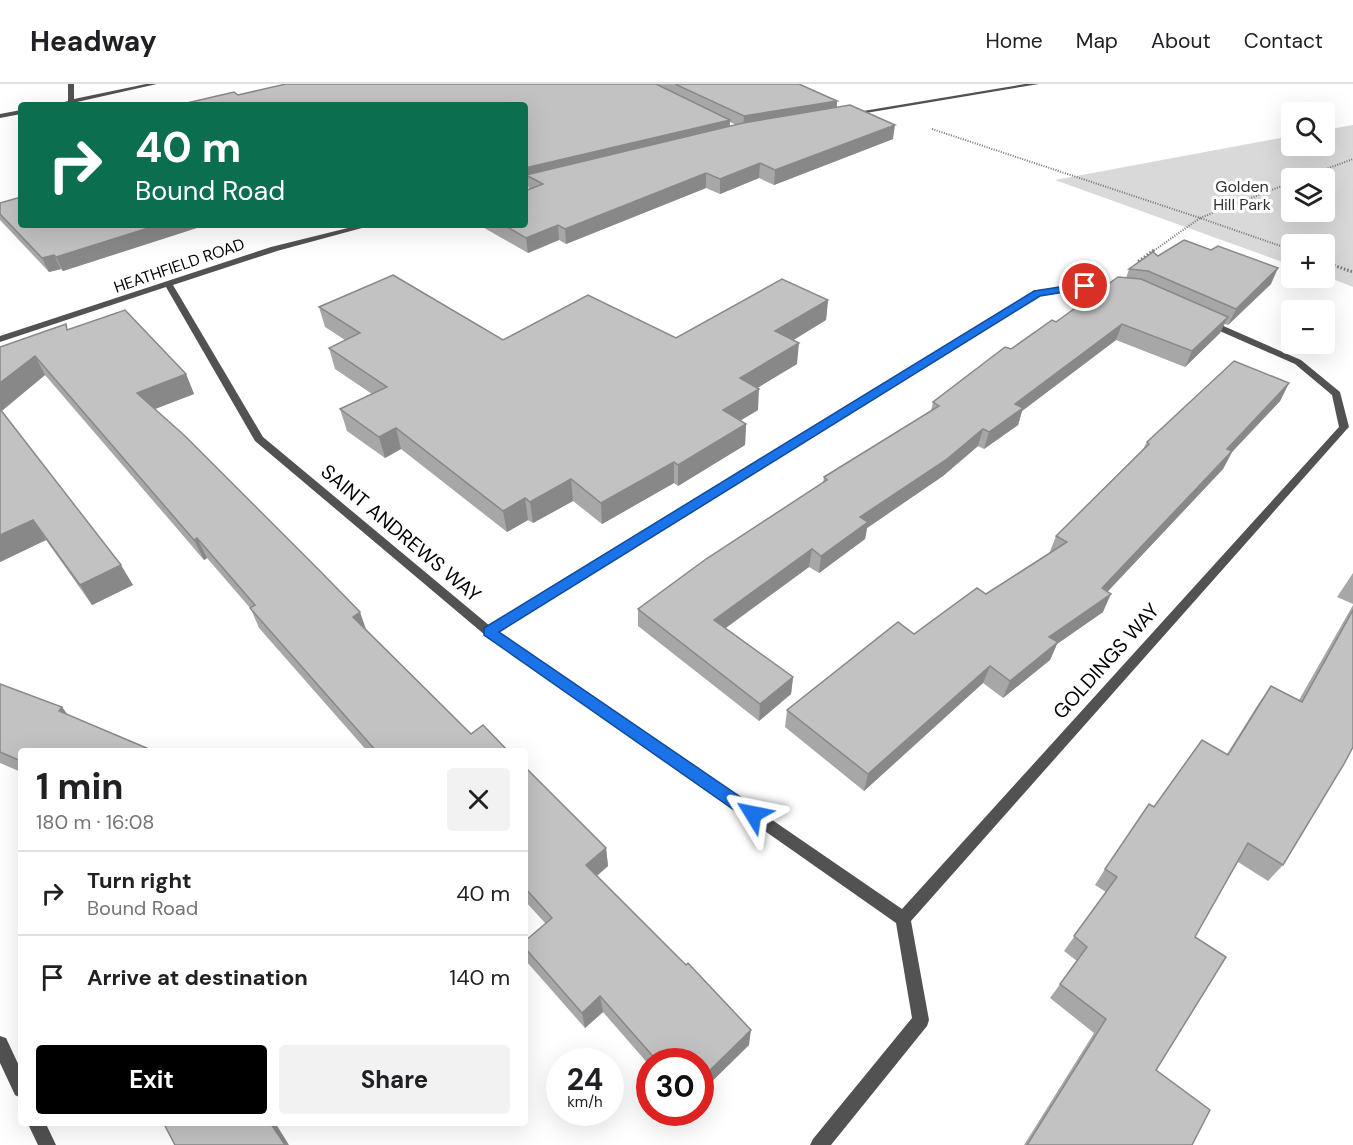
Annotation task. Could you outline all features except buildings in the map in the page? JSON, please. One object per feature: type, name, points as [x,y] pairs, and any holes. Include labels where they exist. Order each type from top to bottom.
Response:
[{"type":"street","points":[[71,84],[70,102],[154,84]]},
{"type":"street","points":[[839,115],[1036,84]]},
{"type":"street","points":[[0,116],[18,113]]},
{"type":"street","name":"HEATHFIELD ROAD","points":[[0,339],[274,249],[357,228]]},
{"type":"street","name":"SAINT ANDREWS WAY","points":[[169,285],[259,439],[489,632],[903,919]]},
{"type":"street","points":[[489,632],[1037,293],[1085,286],[1138,291]]},
{"type":"street","name":"GOLDINGS WAY","points":[[903,919],[1344,427],[1337,394],[1298,362],[1202,320]]},
{"type":"street","points":[[819,1145],[921,1020],[903,919]]},
{"type":"street","points":[[0,1044],[18,1083]]},
{"type":"street","points":[[38,1126],[47,1145]]},
{"type":"path","points":[[930,129],[1281,246]]},
{"type":"path","points":[[1329,168],[1353,159]]},
{"type":"path","points":[[1138,291],[1138,261],[1200,218],[1281,186]]},
{"type":"path","points":[[1335,266],[1353,272]]},
{"type":"green space","name":"Golden Hill Park","points":[[1353,125],[1353,287],[1335,280],[1335,234],[1281,234],[1281,261],[1055,180],[1281,138],[1281,156],[1335,156],[1335,128]]},
{"type":"route","points":[[753,814],[489,632],[1037,293],[1085,286]]}]
